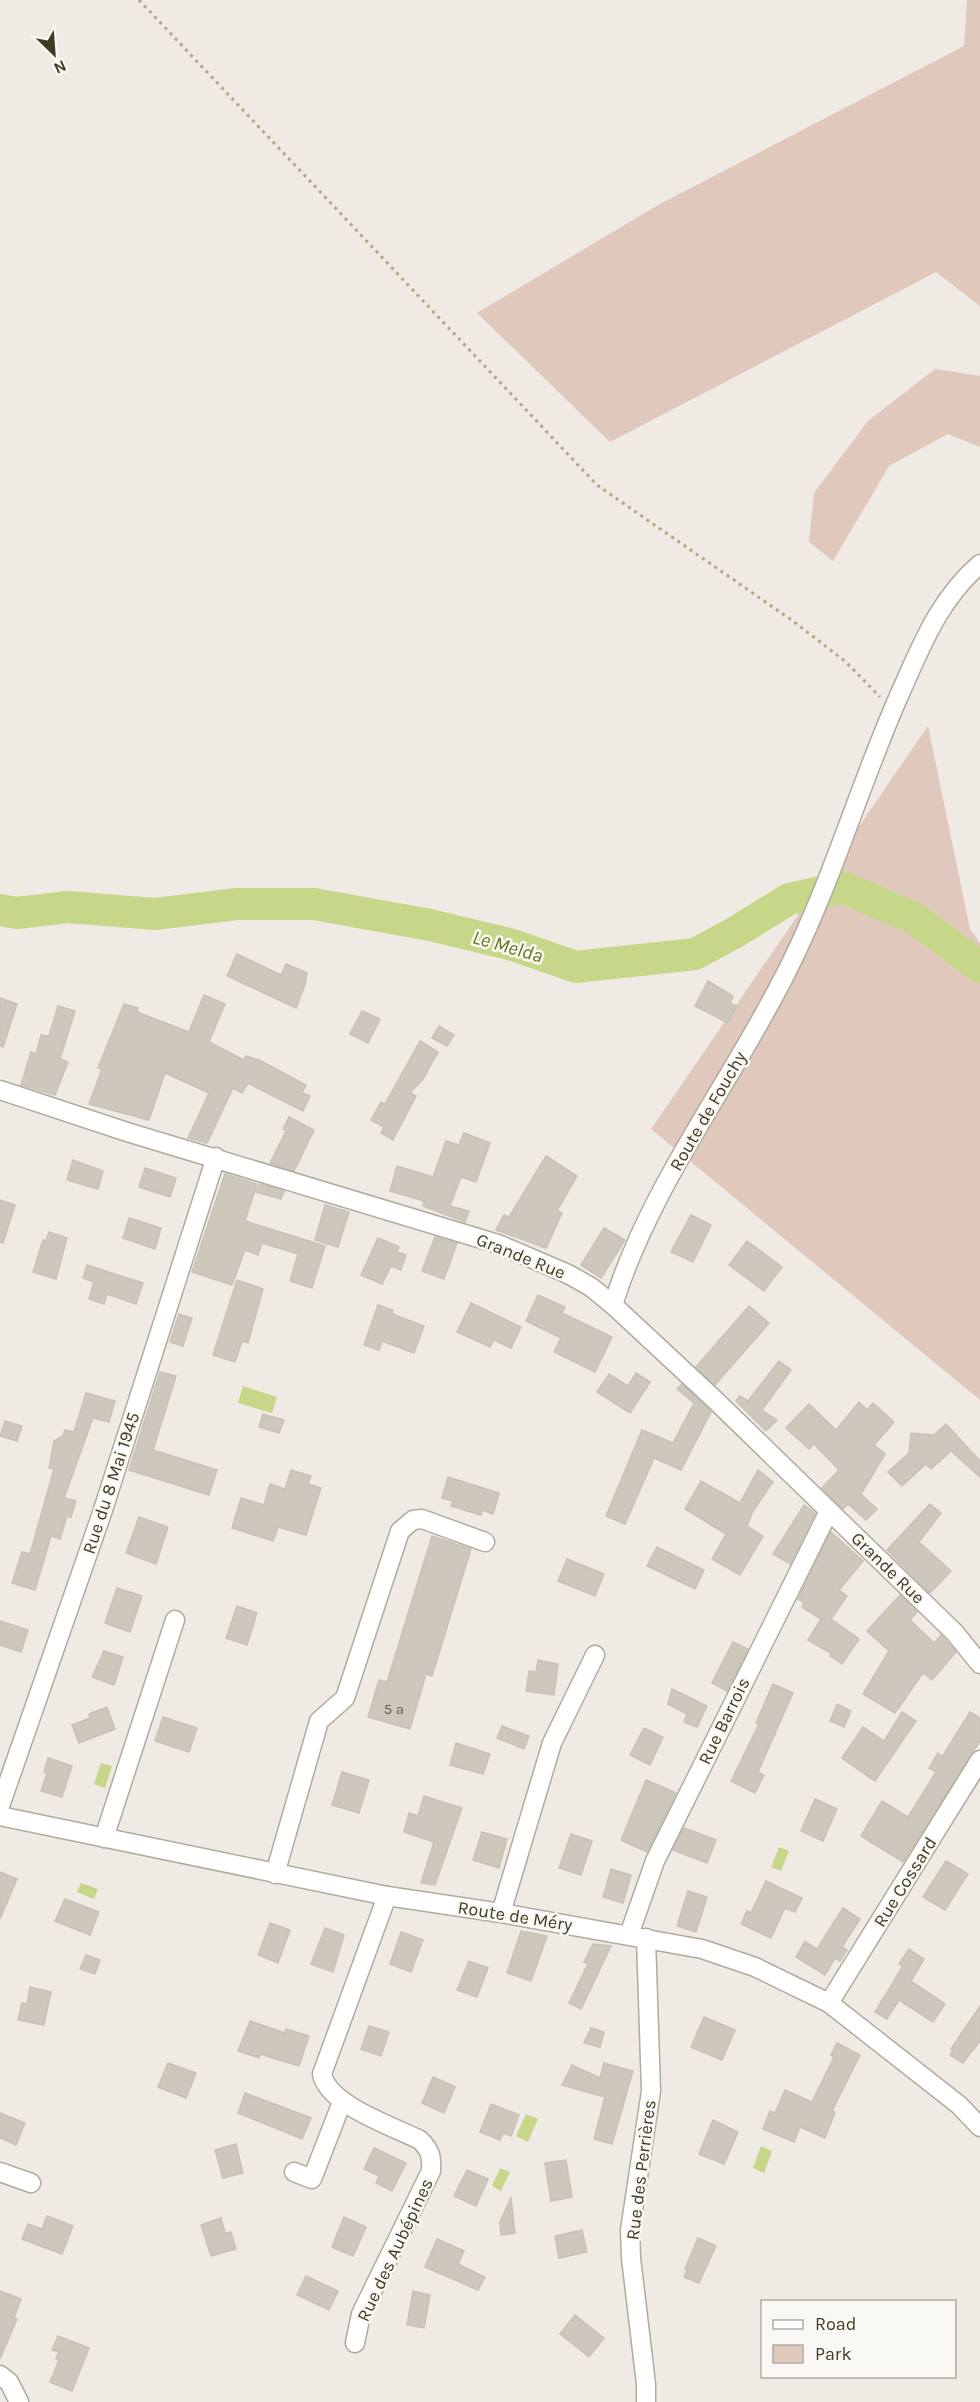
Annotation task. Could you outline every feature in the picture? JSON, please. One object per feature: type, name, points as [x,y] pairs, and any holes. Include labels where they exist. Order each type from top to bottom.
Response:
[{"type":"street","name":"Route de Fouchy","points":[[613,1305],[637,1237],[789,968],[894,708],[930,626],[948,598],[980,564]]},
{"type":"street","name":"Grande Rue","points":[[0,1090],[127,1132],[498,1244],[568,1274],[591,1287],[613,1305],[955,1633],[980,1664]]},
{"type":"street","name":"Rue du 8 Mai 1945","points":[[0,1806],[102,1513],[216,1157]]},
{"type":"street","name":"Rue Barrois","points":[[638,1936],[656,1861],[829,1511]]},
{"type":"street","points":[[275,1874],[319,1721],[345,1698],[400,1531],[413,1520],[422,1519],[485,1542]]},
{"type":"street","points":[[104,1838],[175,1620]]},
{"type":"street","points":[[501,1913],[552,1743],[595,1655]]},
{"type":"street","name":"Rue Cossard","points":[[829,2003],[980,1760]]},
{"type":"street","name":"Route de Méry","points":[[0,1816],[387,1896],[638,1936],[702,1949],[755,1967],[829,2003],[959,2105],[980,2127]]},
{"type":"street","name":"Rue des Aubépines","points":[[355,2343],[362,2314],[431,2171],[432,2157],[429,2148],[420,2140],[342,2102],[324,2085],[322,2074],[387,1896]]},
{"type":"street","name":"Rue des Perrières","points":[[638,1936],[651,2091],[630,2230],[646,2402]]},
{"type":"street","points":[[294,2172],[312,2179],[342,2102]]},
{"type":"street","points":[[0,2172],[31,2183]]},
{"type":"street","points":[[0,2375],[9,2382],[19,2402]]},
{"type":"path","points":[[139,0],[597,485],[802,628],[846,662],[871,690],[894,708]]},
{"type":"green space","points":[[967,0],[980,0],[980,306],[936,272],[610,442],[477,313],[658,205],[964,46]]},
{"type":"green space","points":[[935,369],[980,376],[980,447],[948,434],[889,466],[833,561],[809,542],[814,493],[868,421]]},
{"type":"green space","points":[[928,726],[970,929],[980,943],[980,1400],[651,1129]]},
{"type":"shaded area","points":[[243,1386],[277,1397],[272,1413],[238,1403]]},
{"type":"shaded area","points":[[101,1763],[112,1766],[105,1788],[94,1784]]},
{"type":"shaded area","points":[[779,1847],[789,1851],[781,1871],[771,1867]]},
{"type":"shaded area","points":[[81,1883],[98,1889],[94,1899],[77,1892]]},
{"type":"shaded area","points":[[526,2114],[538,2119],[528,2142],[516,2136]]},
{"type":"shaded area","points":[[761,2146],[772,2151],[764,2173],[753,2168]]},
{"type":"shaded area","points":[[500,2168],[510,2172],[501,2191],[492,2186]]},
{"type":"building","points":[[237,954],[281,975],[286,964],[307,973],[296,1008],[227,976]]},
{"type":"building","points":[[708,981],[733,996],[730,1003],[737,1006],[728,1023],[695,1006]]},
{"type":"building","points":[[204,995],[225,1004],[209,1042],[244,1060],[246,1056],[259,1060],[306,1085],[302,1093],[310,1096],[303,1111],[248,1083],[242,1093],[233,1088],[207,1143],[188,1138],[209,1093],[165,1073],[149,1120],[89,1104],[102,1069],[98,1068],[124,1004],[138,1008],[137,1012],[189,1032]]},
{"type":"building","points":[[0,998],[17,1004],[3,1047],[0,1046]]},
{"type":"building","points":[[58,1006],[75,1011],[60,1059],[68,1062],[55,1095],[21,1085],[31,1052],[36,1054],[41,1035],[49,1036]]},
{"type":"building","points":[[362,1011],[380,1019],[368,1043],[350,1034]]},
{"type":"building","points":[[439,1026],[454,1035],[447,1046],[432,1038]]},
{"type":"building","points":[[420,1041],[438,1052],[423,1079],[410,1093],[416,1096],[393,1140],[381,1133],[384,1127],[371,1120],[381,1102],[385,1104]]},
{"type":"building","points":[[289,1117],[314,1130],[294,1171],[270,1163],[286,1131],[283,1129]]},
{"type":"building","points":[[464,1133],[490,1143],[476,1182],[461,1177],[450,1206],[469,1211],[465,1222],[423,1206],[424,1201],[390,1191],[397,1166],[433,1177],[446,1141],[459,1145]]},
{"type":"building","points":[[546,1156],[577,1176],[557,1211],[562,1213],[546,1248],[496,1230],[504,1215],[509,1217]]},
{"type":"building","points":[[73,1160],[103,1171],[98,1189],[67,1180]]},
{"type":"building","points":[[145,1168],[176,1178],[170,1197],[139,1187]]},
{"type":"building","points":[[225,1174],[257,1184],[245,1221],[325,1246],[312,1288],[290,1281],[298,1254],[262,1243],[258,1255],[245,1250],[232,1285],[192,1272]]},
{"type":"building","points":[[260,1184],[284,1191],[281,1199],[256,1192]]},
{"type":"building","points":[[0,1200],[15,1205],[3,1243],[0,1242]]},
{"type":"building","points":[[325,1205],[349,1212],[338,1247],[315,1240]]},
{"type":"building","points":[[691,1215],[711,1225],[693,1262],[671,1252]]},
{"type":"building","points":[[129,1218],[161,1228],[155,1249],[123,1238]]},
{"type":"building","points":[[604,1228],[625,1240],[601,1278],[581,1265]]},
{"type":"building","points":[[49,1232],[67,1238],[56,1279],[33,1272],[43,1240],[46,1241]]},
{"type":"building","points":[[435,1237],[457,1243],[444,1279],[422,1271]]},
{"type":"building","points":[[378,1238],[399,1247],[397,1252],[406,1255],[401,1270],[391,1266],[382,1284],[361,1275]]},
{"type":"building","points":[[747,1241],[782,1267],[764,1291],[729,1265]]},
{"type":"building","points":[[87,1265],[143,1283],[136,1304],[107,1294],[104,1304],[89,1299],[94,1282],[83,1278]]},
{"type":"building","points":[[237,1280],[263,1289],[248,1343],[242,1341],[235,1362],[213,1355]]},
{"type":"building","points":[[538,1295],[565,1307],[562,1313],[612,1337],[595,1372],[554,1352],[561,1338],[526,1321]]},
{"type":"building","points":[[471,1303],[521,1327],[511,1348],[494,1340],[490,1347],[457,1332]]},
{"type":"building","points":[[378,1305],[393,1310],[392,1314],[424,1326],[414,1353],[382,1341],[379,1350],[364,1345]]},
{"type":"building","points":[[749,1306],[769,1323],[715,1385],[696,1367]]},
{"type":"building","points":[[179,1314],[192,1318],[183,1346],[170,1342]]},
{"type":"building","points":[[779,1361],[791,1370],[762,1410],[777,1420],[766,1431],[736,1401],[740,1396],[748,1401]]},
{"type":"building","points":[[160,1372],[176,1376],[153,1450],[217,1470],[209,1495],[129,1470]]},
{"type":"building","points":[[636,1373],[650,1382],[630,1413],[597,1392],[609,1374],[628,1386]]},
{"type":"building","points":[[682,1384],[711,1412],[681,1470],[654,1458],[625,1524],[606,1516],[642,1430],[673,1443],[694,1403],[677,1389]]},
{"type":"building","points":[[86,1393],[115,1401],[109,1422],[93,1418],[64,1498],[76,1501],[71,1517],[67,1516],[60,1539],[51,1536],[35,1590],[12,1583],[22,1552],[30,1554],[54,1469],[49,1468],[54,1441],[63,1436],[65,1430],[74,1432]]},
{"type":"building","points":[[859,1402],[867,1410],[873,1403],[894,1422],[874,1445],[885,1454],[861,1494],[877,1509],[866,1520],[848,1504],[843,1509],[822,1488],[839,1470],[814,1444],[809,1449],[786,1428],[809,1404],[836,1430]]},
{"type":"building","points":[[263,1414],[284,1420],[279,1433],[259,1427]]},
{"type":"building","points":[[5,1421],[22,1426],[17,1441],[0,1436]]},
{"type":"building","points":[[946,1424],[980,1461],[980,1477],[951,1451],[931,1469],[926,1464],[902,1486],[888,1472],[909,1453],[911,1433],[934,1435]]},
{"type":"building","points":[[291,1470],[311,1476],[308,1484],[321,1488],[306,1535],[278,1527],[273,1541],[232,1528],[241,1498],[264,1505],[270,1484],[285,1489]]},
{"type":"building","points":[[758,1470],[773,1482],[753,1511],[747,1526],[763,1536],[740,1575],[712,1559],[726,1534],[685,1509],[701,1481],[740,1503]]},
{"type":"building","points":[[448,1477],[499,1493],[493,1514],[482,1510],[481,1515],[451,1506],[453,1501],[442,1498]]},
{"type":"building","points":[[930,1504],[941,1513],[919,1542],[951,1571],[930,1593],[887,1550]]},
{"type":"building","points":[[804,1505],[815,1513],[790,1564],[773,1554]]},
{"type":"building","points":[[139,1517],[168,1527],[156,1564],[126,1553]]},
{"type":"building","points":[[831,1532],[863,1561],[839,1590],[847,1596],[831,1619],[859,1639],[842,1664],[830,1656],[832,1654],[808,1640],[821,1619],[802,1607],[804,1603],[798,1599]]},
{"type":"building","points":[[432,1536],[471,1549],[432,1676],[426,1674],[410,1729],[368,1717],[379,1680],[387,1682]]},
{"type":"building","points":[[657,1547],[704,1570],[695,1589],[647,1566]]},
{"type":"building","points":[[567,1559],[604,1574],[595,1596],[558,1581]]},
{"type":"building","points":[[117,1588],[142,1596],[130,1632],[105,1623]]},
{"type":"building","points":[[900,1595],[917,1612],[910,1620],[934,1643],[941,1635],[956,1652],[932,1680],[923,1673],[895,1713],[863,1694],[889,1651],[867,1631]]},
{"type":"building","points":[[237,1606],[257,1613],[247,1645],[226,1638]]},
{"type":"building","points":[[0,1621],[28,1630],[21,1652],[0,1645]]},
{"type":"building","points":[[733,1642],[748,1649],[727,1691],[712,1683]]},
{"type":"building","points":[[104,1651],[123,1657],[114,1685],[92,1677]]},
{"type":"building","points":[[538,1660],[558,1664],[554,1695],[526,1691],[529,1671],[536,1672]]},
{"type":"building","points":[[773,1684],[793,1693],[758,1772],[764,1775],[755,1793],[731,1781],[759,1724],[756,1723]]},
{"type":"building","points":[[672,1689],[707,1706],[697,1727],[684,1722],[687,1714],[668,1704]]},
{"type":"building","points":[[837,1704],[851,1711],[844,1727],[830,1721]]},
{"type":"building","points":[[107,1707],[115,1729],[79,1743],[72,1725],[90,1718],[89,1714]]},
{"type":"building","points":[[902,1712],[916,1721],[875,1781],[842,1758],[863,1727],[884,1741]]},
{"type":"building","points":[[970,1712],[980,1718],[980,1741],[903,1862],[861,1836],[882,1801],[908,1817],[936,1772],[929,1768],[938,1753],[942,1757]]},
{"type":"building","points":[[163,1717],[197,1728],[189,1752],[155,1741]]},
{"type":"building","points":[[502,1726],[529,1736],[524,1749],[497,1738]]},
{"type":"building","points":[[644,1728],[663,1737],[650,1765],[630,1755]]},
{"type":"building","points":[[456,1743],[490,1754],[483,1774],[450,1765]]},
{"type":"building","points":[[48,1758],[72,1766],[62,1797],[41,1791],[47,1773],[44,1772]]},
{"type":"building","points":[[342,1772],[369,1780],[359,1813],[332,1805]]},
{"type":"building","points":[[646,1780],[676,1793],[647,1852],[621,1840]]},
{"type":"building","points":[[424,1796],[462,1808],[435,1885],[421,1883],[434,1842],[404,1832],[409,1813],[418,1816]]},
{"type":"building","points":[[815,1799],[837,1809],[823,1841],[801,1831]]},
{"type":"building","points":[[684,1828],[716,1840],[707,1863],[673,1850]]},
{"type":"building","points":[[482,1832],[507,1839],[499,1868],[473,1860]]},
{"type":"building","points":[[571,1834],[592,1841],[581,1875],[559,1868]]},
{"type":"building","points":[[946,1861],[968,1874],[945,1910],[923,1897]]},
{"type":"building","points":[[611,1869],[631,1875],[623,1903],[603,1897]]},
{"type":"building","points":[[0,1872],[17,1879],[0,1919]]},
{"type":"building","points":[[766,1881],[802,1898],[795,1912],[785,1908],[771,1938],[741,1924],[747,1911],[751,1913]]},
{"type":"building","points":[[688,1891],[707,1897],[696,1932],[677,1926]]},
{"type":"building","points":[[65,1899],[99,1912],[90,1935],[55,1921]]},
{"type":"building","points":[[843,1908],[860,1919],[842,1947],[847,1950],[840,1961],[835,1958],[825,1975],[796,1957],[805,1941],[817,1949]]},
{"type":"building","points":[[270,1923],[290,1930],[278,1963],[258,1955]]},
{"type":"building","points":[[325,1928],[344,1935],[333,1972],[311,1964]]},
{"type":"building","points":[[521,1931],[547,1936],[531,1981],[507,1973]]},
{"type":"building","points":[[401,1932],[423,1940],[411,1972],[390,1964]]},
{"type":"building","points":[[593,1944],[611,1946],[581,2009],[569,2003],[588,1964],[584,1962]]},
{"type":"building","points":[[909,1949],[924,1959],[911,1981],[945,2004],[933,2022],[899,2000],[887,2019],[875,2012],[903,1966],[899,1964]]},
{"type":"building","points":[[86,1955],[100,1960],[95,1974],[80,1969]]},
{"type":"building","points":[[469,1961],[488,1968],[477,1997],[457,1990]]},
{"type":"building","points":[[30,1987],[51,1992],[44,2025],[18,2020],[22,2003],[27,2004]]},
{"type":"building","points":[[980,2006],[980,2041],[963,2063],[950,2055],[953,2050],[951,2049]]},
{"type":"building","points":[[704,2017],[735,2030],[722,2060],[691,2047]]},
{"type":"building","points":[[250,2021],[285,2033],[286,2029],[309,2036],[299,2066],[260,2054],[259,2058],[238,2051]]},
{"type":"building","points":[[369,2026],[389,2032],[381,2056],[361,2049]]},
{"type":"building","points":[[591,2028],[604,2032],[600,2047],[584,2043]]},
{"type":"building","points":[[837,2043],[860,2055],[832,2111],[835,2112],[825,2138],[800,2127],[794,2142],[763,2129],[770,2111],[775,2113],[785,2090],[812,2102],[834,2057],[831,2055]]},
{"type":"building","points":[[168,2063],[196,2073],[186,2098],[158,2087]]},
{"type":"building","points":[[604,2063],[633,2071],[612,2144],[594,2139],[605,2097],[562,2085],[572,2065],[600,2078]]},
{"type":"building","points":[[433,2077],[455,2087],[444,2113],[422,2103]]},
{"type":"building","points":[[245,2093],[311,2118],[302,2139],[238,2113]]},
{"type":"building","points":[[491,2104],[519,2115],[511,2136],[503,2133],[500,2140],[480,2132]]},
{"type":"building","points":[[0,2113],[25,2123],[16,2145],[0,2138]]},
{"type":"building","points":[[713,2120],[738,2132],[724,2164],[699,2154]]},
{"type":"building","points":[[236,2144],[243,2173],[223,2178],[215,2150]]},
{"type":"building","points":[[374,2148],[406,2163],[392,2191],[376,2183],[379,2176],[364,2169]]},
{"type":"building","points":[[566,2160],[572,2197],[551,2201],[545,2163]]},
{"type":"building","points":[[467,2170],[488,2179],[476,2206],[454,2196]]},
{"type":"building","points":[[511,2198],[515,2233],[501,2235],[500,2222]]},
{"type":"building","points":[[47,2216],[73,2226],[62,2254],[22,2239],[28,2224],[42,2229]]},
{"type":"building","points":[[344,2217],[366,2227],[353,2256],[332,2247]]},
{"type":"building","points":[[221,2218],[225,2233],[231,2232],[236,2249],[211,2256],[201,2225]]},
{"type":"building","points":[[582,2230],[587,2252],[559,2258],[555,2236]]},
{"type":"building","points":[[698,2238],[716,2246],[699,2283],[684,2277]]},
{"type":"building","points":[[437,2239],[464,2251],[458,2264],[485,2277],[478,2290],[425,2267]]},
{"type":"building","points":[[306,2276],[338,2291],[329,2310],[297,2295]]},
{"type":"building","points":[[0,2291],[21,2299],[14,2318],[17,2319],[0,2359]]},
{"type":"building","points":[[413,2291],[430,2295],[424,2328],[407,2325]]},
{"type":"building","points":[[575,2315],[604,2338],[589,2357],[560,2334]]},
{"type":"building","points":[[58,2336],[89,2348],[72,2391],[50,2382],[59,2360],[56,2359],[59,2352],[52,2350]]},
{"type":"waterway","name":"Le Melda","points":[[0,910],[17,913],[68,907],[155,914],[237,904],[314,904],[430,925],[513,945],[576,967],[695,954],[789,899],[842,887],[914,918],[980,967]]}]
